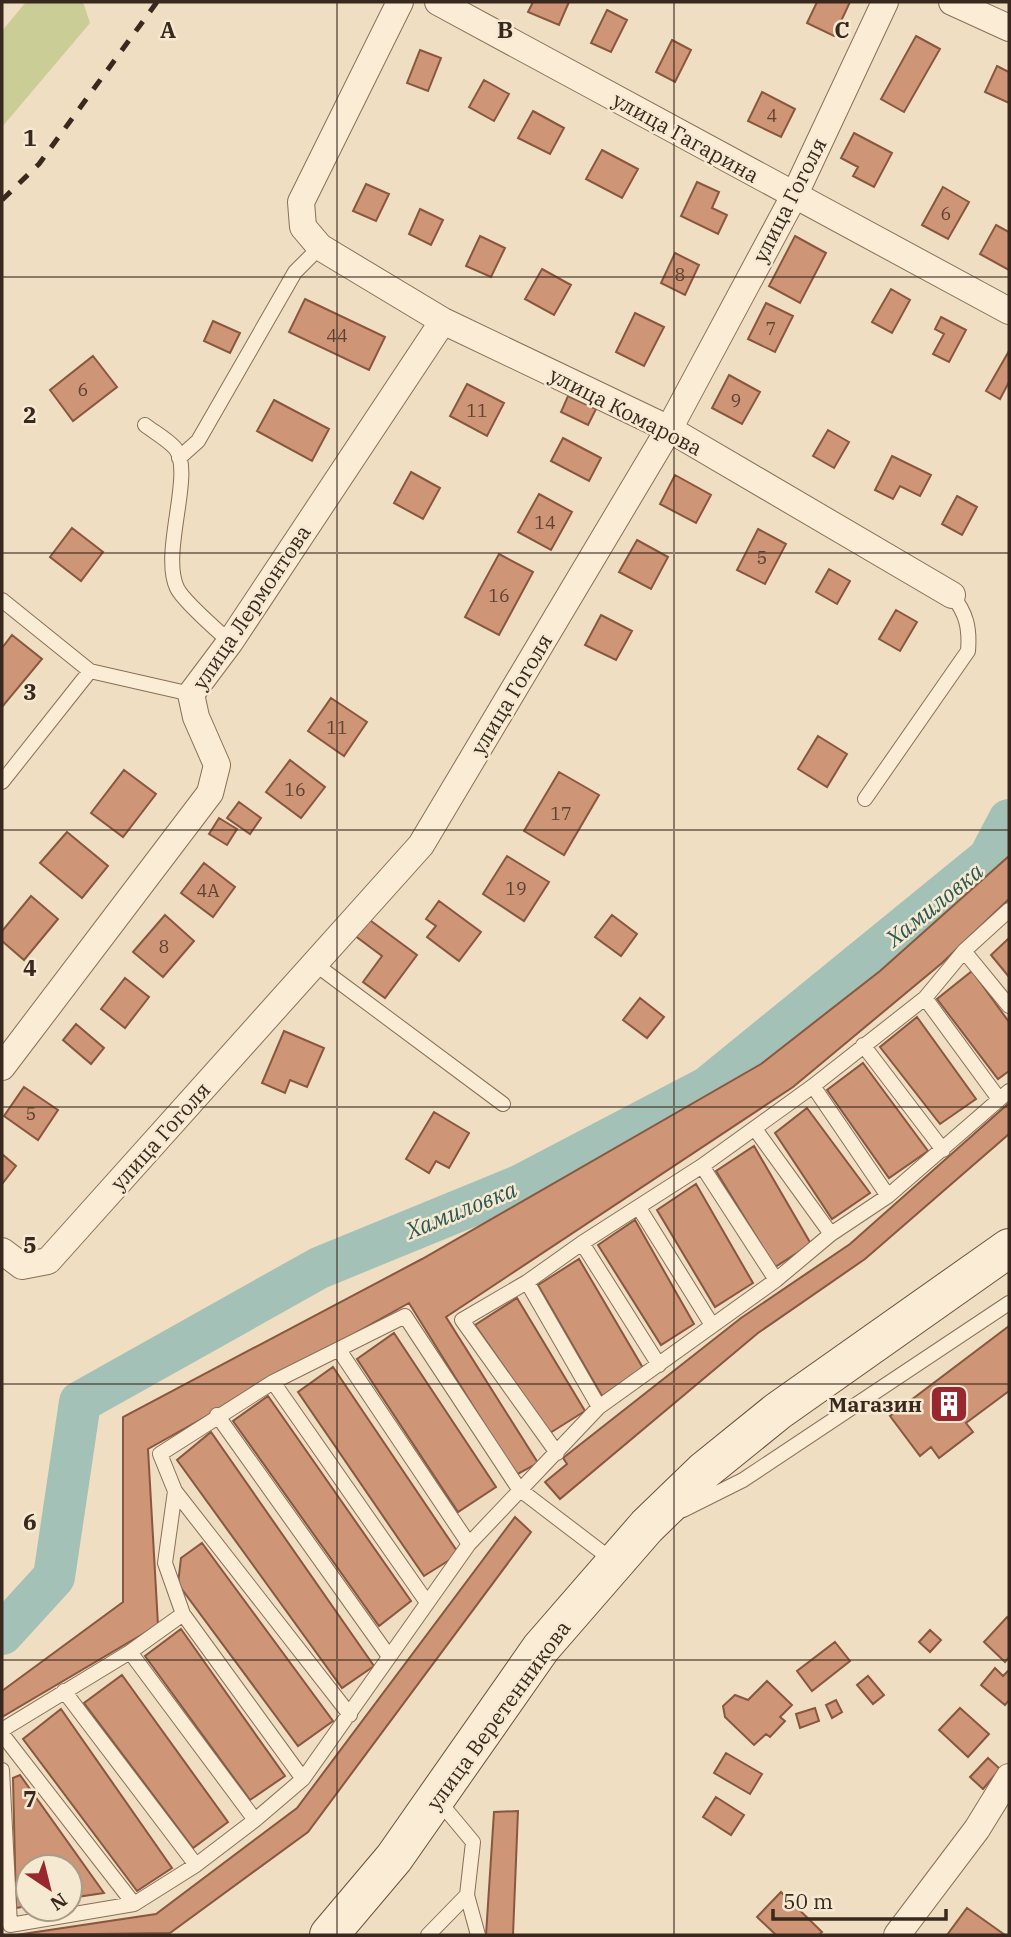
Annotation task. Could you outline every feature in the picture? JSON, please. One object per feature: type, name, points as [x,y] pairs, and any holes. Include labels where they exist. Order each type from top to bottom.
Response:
[{"type":"main road","name":"улица Веретенникова","points":[[329,1935],[394,1858],[438,1799],[541,1648],[647,1526],[705,1470],[778,1411],[1009,1248]]},
{"type":"street","points":[[311,237],[301,202],[400,2]]},
{"type":"street","name":"улица Гагарина","points":[[438,2],[1009,311]]},
{"type":"street","name":"улица Гоголя","points":[[2,1251],[22,1266],[48,1261],[421,845],[669,429],[794,196],[885,2]]},
{"type":"street","points":[[952,2],[1009,28]]},
{"type":"street","name":"улица Комарова","points":[[311,237],[443,321],[669,429],[952,595]]},
{"type":"street","name":"улица Лермонтова","points":[[2,1067],[209,793],[217,765],[196,717],[191,694],[230,642],[443,321]]},
{"type":"street","points":[[897,1935],[977,1829],[1009,1777]]},
{"type":"lane","points":[[179,458],[198,441],[295,272],[311,237]]},
{"type":"lane","points":[[145,425],[175,449],[182,471],[172,543],[177,588],[230,642]]},
{"type":"lane","points":[[865,799],[968,651],[969,635],[965,612],[952,595]]},
{"type":"lane","points":[[2,600],[90,671],[191,694]]},
{"type":"lane","points":[[2,782],[90,671]]},
{"type":"lane","points":[[557,1453],[462,1320],[527,1282],[582,1243],[702,1166],[813,1086],[925,998],[964,951],[1009,910]]},
{"type":"lane","points":[[964,951],[1009,1006]]},
{"type":"lane","points":[[315,964],[503,1104]]},
{"type":"lane","points":[[2,1770],[10,1925],[134,1904],[196,1865],[255,1821],[303,1779],[350,1715],[426,1601],[469,1545],[599,1407],[776,1280],[831,1234],[888,1196],[1004,1095],[925,998]]},
{"type":"lane","points":[[863,1045],[943,1150]]},
{"type":"lane","points":[[813,1086],[888,1196]]},
{"type":"lane","points":[[755,1129],[831,1234]]},
{"type":"lane","points":[[702,1166],[776,1280]]},
{"type":"lane","points":[[639,1208],[712,1325]]},
{"type":"lane","points":[[582,1243],[659,1365]]},
{"type":"lane","points":[[527,1282],[599,1407]]},
{"type":"lane","points":[[647,1526],[743,1480],[1009,1303]]},
{"type":"lane","points":[[350,1715],[175,1491],[160,1454],[217,1415],[273,1382],[405,1316],[519,1489],[616,1563]]},
{"type":"lane","points":[[339,1350],[469,1545]]},
{"type":"lane","points":[[273,1382],[426,1601]]},
{"type":"lane","points":[[217,1415],[388,1656]]},
{"type":"lane","points":[[175,1491],[164,1563],[183,1614],[303,1779]]},
{"type":"lane","points":[[134,1904],[2,1732],[130,1652],[183,1614]]},
{"type":"lane","points":[[130,1652],[255,1821]]},
{"type":"lane","points":[[64,1691],[196,1865]]},
{"type":"lane","points":[[438,1799],[473,1842],[467,1895],[478,1935]]},
{"type":"lane","points":[[428,1935],[467,1895]]},
{"type":"green space","points":[[26,2],[83,2],[90,23],[2,127],[2,31]]},
{"type":"building","points":[[533,2],[569,2],[559,25],[528,12]]},
{"type":"building","points":[[817,2],[850,2],[834,36],[807,23]]},
{"type":"building","points":[[607,10],[627,20],[611,52],[591,43]]},
{"type":"building","points":[[916,36],[940,49],[904,112],[881,99]]},
{"type":"building","points":[[672,40],[691,50],[675,82],[656,72]]},
{"type":"building","points":[[420,50],[441,58],[428,91],[407,83]]},
{"type":"building","points":[[997,66],[1009,72],[1009,103],[985,92]]},
{"type":"building","points":[[484,80],[509,94],[494,121],[469,107]]},
{"type":"building","points":[[762,92],[795,109],[781,137],[748,121]]},
{"type":"building","points":[[533,111],[564,128],[550,154],[518,138]]},
{"type":"building","points":[[854,133],[892,153],[874,187],[853,176],[858,167],[841,158]]},
{"type":"building","points":[[602,150],[638,169],[622,198],[586,179]]},
{"type":"building","points":[[697,182],[719,192],[712,208],[727,215],[718,234],[681,216]]},
{"type":"building","points":[[366,184],[389,194],[376,221],[353,211]]},
{"type":"building","points":[[943,187],[969,202],[948,239],[922,225]]},
{"type":"building","points":[[420,209],[443,220],[431,245],[409,234]]},
{"type":"building","points":[[996,225],[1009,232],[1009,270],[980,254]]},
{"type":"building","points":[[480,236],[505,248],[491,277],[466,266]]},
{"type":"building","points":[[795,236],[826,253],[800,303],[769,286]]},
{"type":"building","points":[[675,253],[699,265],[685,295],[661,283]]},
{"type":"building","points":[[542,269],[571,285],[554,315],[525,299]]},
{"type":"building","points":[[891,289],[910,300],[892,333],[872,322]]},
{"type":"building","points":[[305,299],[385,337],[369,370],[289,332]]},
{"type":"building","points":[[766,303],[793,316],[775,352],[748,339]]},
{"type":"building","points":[[635,313],[664,327],[644,366],[616,352]]},
{"type":"building","points":[[941,317],[966,330],[949,362],[933,354],[944,334],[935,329]]},
{"type":"building","points":[[213,321],[240,333],[230,353],[204,341]]},
{"type":"building","points":[[1009,351],[1009,382],[1000,399],[986,391]]},
{"type":"building","points":[[93,356],[117,387],[73,421],[50,390]]},
{"type":"building","points":[[729,375],[760,392],[742,424],[712,408]]},
{"type":"building","points":[[467,384],[504,403],[487,436],[450,416]]},
{"type":"building","points":[[568,396],[596,409],[588,425],[561,412]]},
{"type":"building","points":[[274,400],[329,429],[312,461],[257,431]]},
{"type":"building","points":[[828,430],[849,442],[834,468],[813,456]]},
{"type":"building","points":[[563,438],[601,458],[589,481],[551,461]]},
{"type":"building","points":[[892,456],[931,475],[920,496],[900,486],[893,499],[875,490]]},
{"type":"building","points":[[411,472],[440,488],[423,519],[394,503]]},
{"type":"building","points":[[675,475],[711,495],[696,523],[660,504]]},
{"type":"building","points":[[539,494],[572,512],[551,550],[518,532]]},
{"type":"building","points":[[957,496],[977,507],[962,535],[942,524]]},
{"type":"building","points":[[72,528],[103,552],[81,581],[50,557]]},
{"type":"building","points":[[758,529],[786,544],[765,584],[737,570]]},
{"type":"building","points":[[637,540],[668,557],[651,589],[619,572]]},
{"type":"building","points":[[499,554],[533,572],[499,635],[465,617]]},
{"type":"building","points":[[829,569],[850,581],[837,604],[816,592]]},
{"type":"building","points":[[896,610],[917,622],[900,651],[879,639]]},
{"type":"building","points":[[601,615],[632,631],[616,660],[585,645]]},
{"type":"building","points":[[12,635],[42,659],[2,707],[2,648]]},
{"type":"building","points":[[331,698],[367,722],[344,756],[308,731]]},
{"type":"building","points":[[818,736],[847,754],[827,787],[798,769]]},
{"type":"building","points":[[290,760],[325,787],[301,818],[266,792]]},
{"type":"building","points":[[124,770],[156,794],[123,837],[91,813]]},
{"type":"building","points":[[559,772],[599,795],[564,855],[524,831]]},
{"type":"building","points":[[239,802],[261,818],[250,834],[227,818]]},
{"type":"building","points":[[219,818],[237,829],[227,845],[209,834]]},
{"type":"building","points":[[67,832],[108,866],[82,898],[40,863]]},
{"type":"building","points":[[507,856],[549,882],[524,921],[483,894]]},
{"type":"building","points":[[1009,856],[1009,899],[942,963],[793,1087],[446,1317],[538,1463],[516,1475],[409,1303],[148,1449],[158,1625],[2,1717],[2,1691],[123,1602],[123,1417],[422,1259],[761,1064],[880,971]]},
{"type":"building","points":[[204,863],[235,887],[213,917],[181,893]]},
{"type":"building","points":[[31,896],[58,919],[24,960],[2,941],[2,931]]},
{"type":"building","points":[[439,901],[481,932],[459,961],[427,937],[436,926],[426,919]]},
{"type":"building","points":[[165,915],[194,941],[163,977],[133,952]]},
{"type":"building","points":[[612,915],[637,934],[621,956],[595,937]]},
{"type":"building","points":[[367,918],[417,955],[385,998],[363,982],[382,956],[354,935]]},
{"type":"building","points":[[1009,938],[1009,977],[991,955]]},
{"type":"building","points":[[972,971],[1009,1022],[1009,1071],[998,1079],[937,999]]},
{"type":"building","points":[[125,978],[149,997],[125,1028],[101,1009]]},
{"type":"building","points":[[640,998],[664,1017],[647,1038],[623,1020]]},
{"type":"building","points":[[917,1017],[976,1099],[940,1124],[880,1047]]},
{"type":"building","points":[[76,1024],[104,1048],[91,1064],[63,1040]]},
{"type":"building","points":[[284,1031],[324,1048],[307,1087],[290,1080],[285,1093],[262,1083]]},
{"type":"building","points":[[863,1063],[928,1151],[889,1178],[827,1090]]},
{"type":"building","points":[[24,1087],[58,1110],[38,1140],[4,1116]]},
{"type":"building","points":[[1009,1103],[1009,1134],[865,1259],[758,1333],[560,1499],[545,1482],[567,1464],[563,1458],[741,1318],[850,1244]]},
{"type":"building","points":[[807,1108],[870,1193],[832,1219],[775,1133]]},
{"type":"building","points":[[434,1112],[469,1133],[449,1168],[436,1161],[429,1173],[406,1159]]},
{"type":"building","points":[[754,1146],[811,1244],[775,1267],[716,1171]]},
{"type":"building","points":[[2,1154],[16,1166],[2,1184]]},
{"type":"building","points":[[696,1184],[753,1283],[715,1307],[657,1210]]},
{"type":"building","points":[[635,1220],[694,1324],[661,1345],[598,1245]]},
{"type":"building","points":[[579,1259],[643,1368],[602,1396],[538,1285]]},
{"type":"building","points":[[517,1298],[585,1411],[550,1433],[475,1325]]},
{"type":"building","name":"Магазин","points":[[1009,1326],[1009,1391],[966,1423],[973,1432],[939,1458],[931,1447],[920,1456],[890,1416]]},
{"type":"building","points":[[394,1333],[496,1487],[458,1512],[357,1359]]},
{"type":"building","points":[[333,1367],[459,1554],[424,1576],[298,1392]]},
{"type":"building","points":[[268,1396],[411,1601],[379,1626],[233,1421]]},
{"type":"building","points":[[211,1432],[374,1666],[342,1688],[177,1460]]},
{"type":"building","points":[[515,1517],[531,1532],[308,1832],[170,1933],[16,1935],[156,1914],[297,1808]]},
{"type":"building","points":[[202,1543],[333,1721],[298,1746],[178,1584],[181,1558]]},
{"type":"building","points":[[1007,1617],[1009,1657],[1005,1662],[984,1642]]},
{"type":"building","points":[[181,1629],[285,1776],[250,1800],[145,1656]]},
{"type":"building","points":[[930,1630],[941,1640],[930,1652],[919,1642]]},
{"type":"building","points":[[835,1642],[850,1661],[812,1691],[797,1671]]},
{"type":"building","points":[[995,1668],[1003,1676],[1009,1670],[1009,1700],[1005,1705],[981,1685]]},
{"type":"building","points":[[122,1675],[228,1822],[193,1848],[84,1703]]},
{"type":"building","points":[[868,1676],[884,1695],[873,1704],[857,1685]]},
{"type":"building","points":[[767,1681],[792,1705],[780,1717],[785,1721],[770,1737],[766,1734],[754,1745],[725,1717],[723,1706],[735,1695],[748,1700]]},
{"type":"building","points":[[836,1700],[842,1712],[832,1718],[826,1705]]},
{"type":"building","points":[[815,1708],[819,1721],[800,1728],[796,1714]]},
{"type":"building","points":[[960,1708],[989,1734],[968,1757],[939,1730]]},
{"type":"building","points":[[61,1709],[172,1868],[137,1891],[23,1739]]},
{"type":"building","points":[[726,1753],[762,1774],[750,1794],[714,1773]]},
{"type":"building","points":[[988,1758],[1000,1769],[983,1789],[970,1777]]},
{"type":"building","points":[[20,1775],[76,1853],[15,1853],[13,1778]]},
{"type":"building","points":[[716,1797],[744,1815],[731,1835],[703,1817]]},
{"type":"building","points":[[518,1811],[513,1935],[486,1935],[494,1812]]},
{"type":"building","points":[[84,1865],[104,1893],[84,1896]]},
{"type":"building","points":[[781,1892],[822,1932],[819,1935],[776,1935],[757,1917]]},
{"type":"building","points":[[967,1908],[1005,1935],[947,1935]]},
{"type":"waterway","name":"Хамиловка","points":[[2,1634],[54,1577],[80,1402],[319,1268],[519,1186],[708,1087],[989,858],[1009,820]]},
{"type":"railway","points":[[2,200],[39,164],[157,2]]},
{"type":"place","name":"Магазин","points":[[949,1404]]}]
